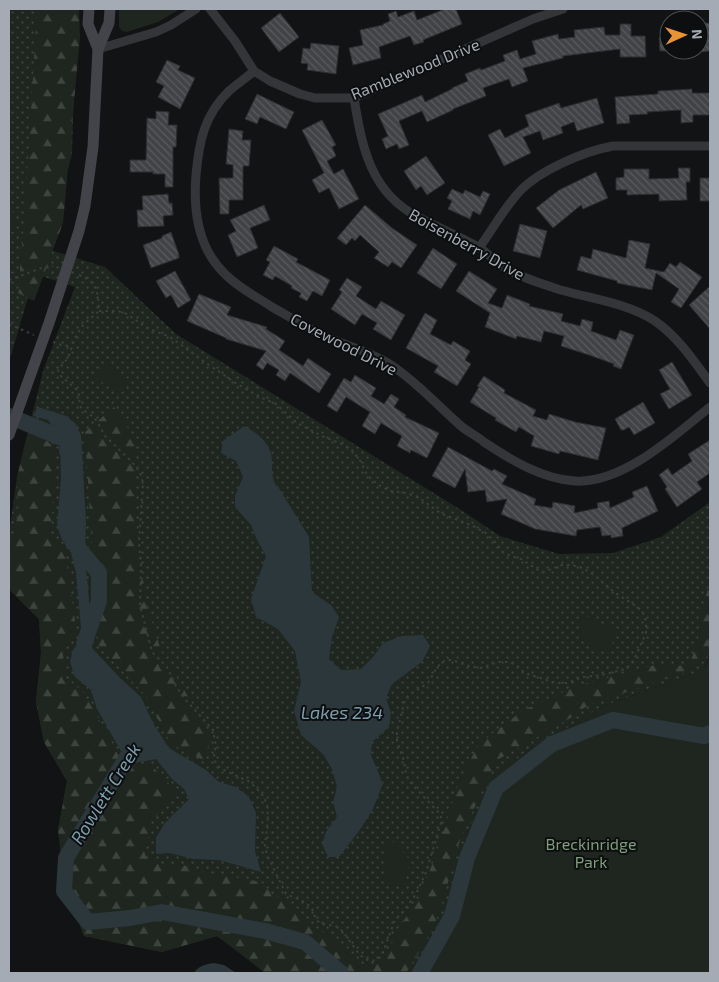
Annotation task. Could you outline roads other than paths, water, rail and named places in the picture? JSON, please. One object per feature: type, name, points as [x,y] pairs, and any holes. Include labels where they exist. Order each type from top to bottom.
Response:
[{"type":"main road","points":[[89,9],[88,24],[98,49]]},
{"type":"main road","points":[[9,435],[49,323],[79,231],[85,206],[93,147],[98,49],[109,23],[110,9]]},
{"type":"street","points":[[98,49],[156,32],[196,9]]},
{"type":"street","name":"Ramblewood Drive","points":[[210,9],[235,41],[254,71],[270,81],[300,94],[315,98],[354,98],[533,19],[563,9]]},
{"type":"street","name":"Covewood Drive","points":[[254,71],[229,92],[214,108],[206,123],[199,149],[195,200],[198,230],[216,264],[234,282],[318,333],[370,354],[389,364],[403,374],[462,427],[533,471],[555,479],[593,480],[622,470],[655,450],[710,407]]},
{"type":"street","name":"Boisenberry Drive","points":[[354,98],[359,132],[366,155],[377,180],[388,195],[397,203],[419,218],[480,248],[503,267],[517,274],[562,290],[636,311],[654,321],[672,336],[692,358],[710,383]]},
{"type":"street","points":[[480,248],[512,200],[522,189],[545,172],[580,155],[613,146],[710,146]]},
{"type":"water","points":[[38,407],[66,416],[75,423],[81,435],[86,522],[85,560],[92,648],[141,697],[153,723],[169,748],[206,770],[219,782],[236,787],[249,797],[256,813],[255,851],[261,872],[219,860],[193,859],[169,853],[156,854],[156,838],[164,824],[189,799],[184,789],[172,779],[156,759],[135,763],[126,760],[97,709],[91,690],[74,676],[70,661],[73,650],[81,639],[81,628],[76,573],[69,545],[62,540],[57,526],[61,478],[60,442],[56,431],[48,420],[33,416]]},
{"type":"water","name":"Lakes 234","points":[[244,426],[257,434],[267,445],[272,458],[274,481],[309,537],[312,592],[331,605],[339,617],[332,637],[329,659],[341,670],[361,669],[383,643],[402,636],[423,635],[430,646],[422,662],[392,684],[386,698],[391,713],[389,727],[372,742],[371,755],[383,784],[372,811],[339,857],[328,857],[322,844],[326,832],[337,817],[333,802],[337,787],[332,769],[323,754],[301,735],[294,711],[301,682],[295,651],[278,629],[256,617],[251,599],[266,556],[251,525],[235,507],[235,496],[243,477],[236,461],[221,453],[223,441]]},
{"type":"water","points":[[214,963],[224,965],[236,973],[194,973],[203,966]]},
{"type":"waterway","name":"Rowlett Creek","points":[[9,416],[69,441],[67,451]]},
{"type":"waterway","name":"Rowlett Creek","points":[[72,541],[99,573],[99,601],[84,644]]},
{"type":"waterway","name":"Rowlett Creek","points":[[420,973],[452,916],[467,858],[496,788],[552,744],[613,720],[704,736],[710,733]]},
{"type":"waterway","name":"Rowlett Creek","points":[[137,741],[66,858],[64,891],[88,922],[130,918],[162,912],[265,931],[305,942],[341,973]]},
{"type":"park label","name":"Breckinridge Park","points":[[591,853]]}]
